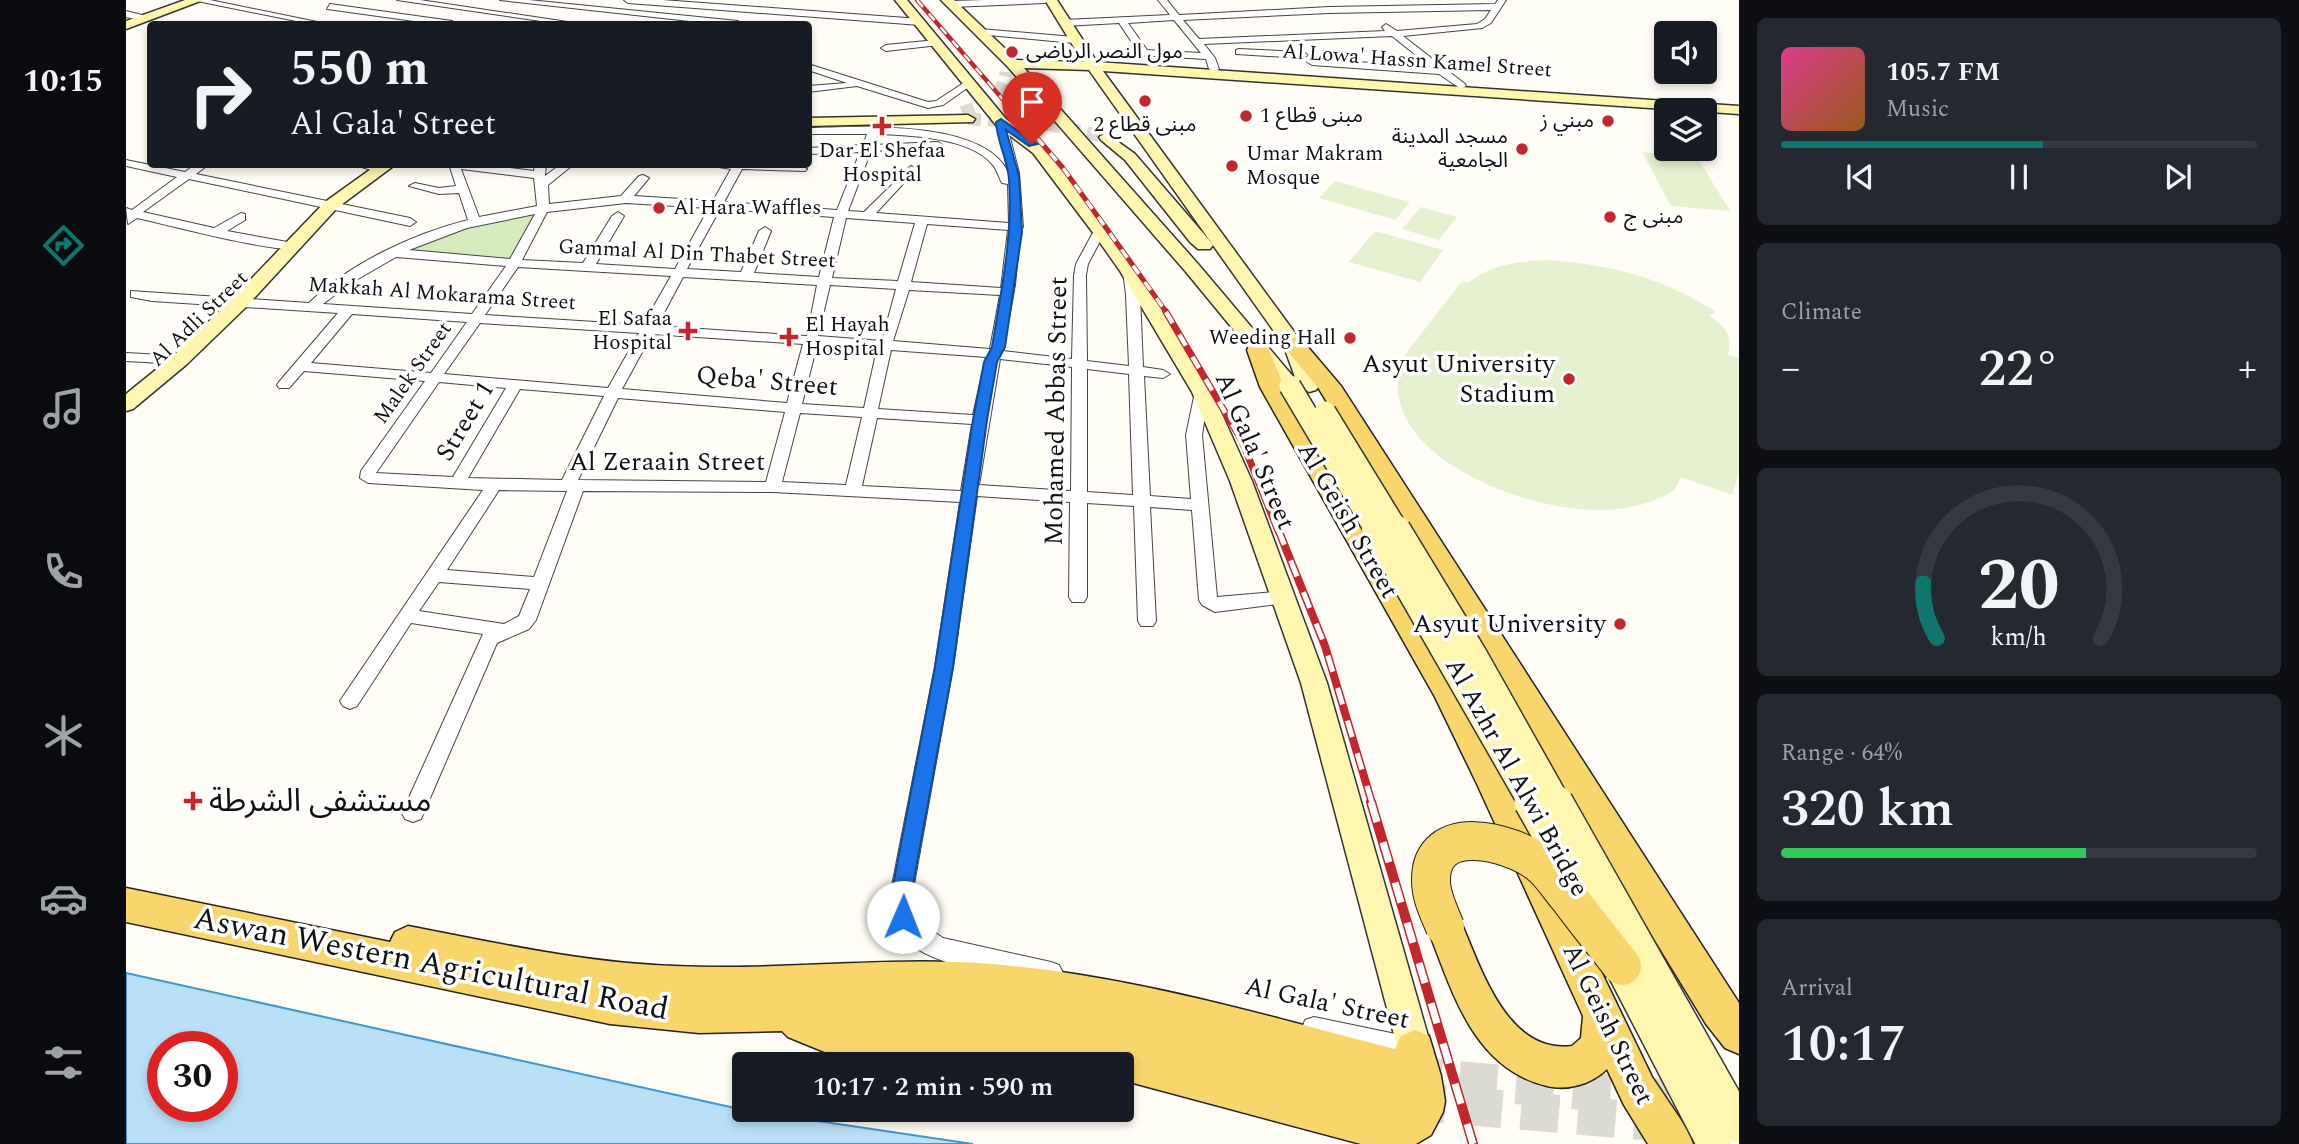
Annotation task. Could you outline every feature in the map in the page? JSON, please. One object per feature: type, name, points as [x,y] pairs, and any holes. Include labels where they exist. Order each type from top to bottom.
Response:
[{"type":"main road","points":[[126,23],[133,15],[188,0]]},
{"type":"main road","points":[[126,23],[196,0]]},
{"type":"main road","name":"Al Gala' Street","points":[[901,0],[968,84],[996,135],[1038,150],[1100,230],[1129,271],[1202,392],[1241,481],[1285,597],[1345,788],[1404,1072]]},
{"type":"main road","name":"Al Geish Street","points":[[1051,0],[1074,40],[1232,262],[1293,344],[1329,386],[1696,971],[1739,1034]]},
{"type":"main road","points":[[946,1],[1010,66]]},
{"type":"main road","name":"Al Geish Street","points":[[946,1],[980,32],[1192,268],[1258,350],[1264,370],[1279,399],[1448,693],[1638,1091],[1709,1128]]},
{"type":"main road","name":"Al Lowa' Hassn Kamel Street","points":[[1010,66],[1089,61],[1211,62],[1315,69],[1397,84],[1739,104]]},
{"type":"main road","name":"Al Lowa' Hassn Kamel Street","points":[[1089,61],[1739,110]]},
{"type":"main road","points":[[812,126],[965,118]]},
{"type":"main road","points":[[1192,268],[1193,252],[1103,139],[1130,157],[1196,238],[1232,262]]},
{"type":"main road","name":"Al Adli Street","points":[[126,413],[194,361],[331,205],[384,168]]},
{"type":"main road","name":"Al Adli Street","points":[[126,405],[248,300]]},
{"type":"main road","name":"Al Azhr Al Alwi Bridge","points":[[1293,344],[1300,386],[1709,1128]]},
{"type":"main road","name":"Al Azhr Al Alwi Bridge","points":[[1258,350],[1300,386],[1486,678],[1709,1128]]},
{"type":"main road","points":[[1602,1016],[1603,1036],[1596,1053],[1581,1064],[1560,1068],[1539,1064],[1502,1041],[1488,1024],[1445,927],[1431,889],[1430,875],[1434,863],[1451,845],[1464,841],[1496,842],[1529,856],[1544,867],[1622,966]]},
{"type":"main road","name":"Aswan Western Agricultural Road","points":[[126,892],[622,982],[688,985],[930,981],[1035,988],[1189,1018],[1404,1072],[1424,1092],[1424,1108],[1418,1121],[1407,1129],[1391,1131],[1119,1059],[1051,1046],[970,1037],[832,1035],[809,1027],[790,1012],[699,1014],[610,1005],[126,905]]},
{"type":"main road","points":[[1583,972],[1589,942],[1598,930],[1616,926],[1637,931],[1696,971]]},
{"type":"main road","points":[[1709,1128],[1739,1103]]},
{"type":"street","points":[[196,0],[306,21]]},
{"type":"street","points":[[328,21],[371,0]]},
{"type":"street","points":[[401,0],[556,21]]},
{"type":"street","points":[[429,21],[475,0]]},
{"type":"street","points":[[504,0],[554,2],[676,21]]},
{"type":"street","points":[[628,0],[756,4],[793,12],[880,23],[920,22]]},
{"type":"street","points":[[607,18],[634,0]]},
{"type":"street","points":[[793,12],[801,0]]},
{"type":"street","points":[[946,1],[1045,0]]},
{"type":"street","points":[[1162,0],[1211,62]]},
{"type":"street","points":[[1351,0],[1461,86]]},
{"type":"street","points":[[521,21],[554,2]]},
{"type":"street","points":[[684,21],[705,3]]},
{"type":"street","points":[[1064,23],[1500,3]]},
{"type":"street","points":[[1197,42],[1472,28],[1488,21],[1500,3]]},
{"type":"street","points":[[738,21],[756,4]]},
{"type":"street","points":[[330,7],[414,21]]},
{"type":"street","points":[[819,29],[830,15]]},
{"type":"street","points":[[1122,20],[1144,53]]},
{"type":"street","points":[[980,32],[1074,40]]},
{"type":"street","points":[[1296,37],[1303,55],[1315,69],[1405,68],[1442,71]]},
{"type":"street","points":[[886,48],[936,43]]},
{"type":"street","points":[[1119,52],[1211,62]]},
{"type":"street","points":[[1239,52],[1303,55]]},
{"type":"street","points":[[1385,52],[1405,68]]},
{"type":"street","points":[[812,71],[932,105],[968,84]]},
{"type":"street","points":[[812,89],[863,84]]},
{"type":"street","points":[[812,126],[915,133],[962,144]]},
{"type":"street","points":[[773,487],[841,213],[874,130]]},
{"type":"street","points":[[812,150],[962,144],[996,135]]},
{"type":"street","name":"Al Gala' Street","points":[[996,135],[1014,176],[1013,227],[980,420],[944,667],[900,901],[903,917],[911,931],[924,942],[940,949],[1404,1072]]},
{"type":"street","name":"Al Gala' Street","points":[[962,144],[989,155],[1004,171],[1013,227],[999,291],[992,353]]},
{"type":"street","points":[[126,163],[147,167]]},
{"type":"street","points":[[149,168],[410,222]]},
{"type":"street","points":[[129,216],[198,168]]},
{"type":"street","points":[[455,168],[474,220]]},
{"type":"street","points":[[483,168],[541,174],[558,168]]},
{"type":"street","points":[[407,616],[502,630],[514,629],[524,624],[572,486],[614,391],[736,168]]},
{"type":"street","points":[[785,168],[801,169]]},
{"type":"street","points":[[868,215],[911,169]]},
{"type":"street","points":[[541,174],[543,209]]},
{"type":"street","points":[[625,199],[643,178]]},
{"type":"street","points":[[415,186],[439,191],[463,189]]},
{"type":"street","points":[[316,304],[340,285],[393,253],[446,229],[474,220],[625,199],[1013,227]]},
{"type":"street","name":"Malek Street","points":[[367,475],[515,262],[543,209]]},
{"type":"street","points":[[129,216],[293,247]]},
{"type":"street","points":[[587,268],[618,216]]},
{"type":"street","points":[[216,232],[241,217]]},
{"type":"street","points":[[853,491],[886,342],[922,219]]},
{"type":"street","name":"Mohamed Abbas Street","points":[[1078,597],[1080,270],[1100,230]]},
{"type":"street","points":[[746,276],[765,231]]},
{"type":"street","name":"Gammal Al Din Thabet Street","points":[[393,253],[587,268],[999,291]]},
{"type":"street","points":[[1129,271],[1133,295],[1134,370],[1143,501],[1147,621]]},
{"type":"street","name":"Makkah Al Mokarama Street","points":[[130,294],[480,314],[886,342],[1163,374]]},
{"type":"street","name":"Makkah Al Mokarama Street","points":[[316,304],[348,310],[480,314]]},
{"type":"street","points":[[284,385],[348,310]]},
{"type":"street","points":[[126,357],[180,360]]},
{"type":"street","name":"Qeba' Street","points":[[300,366],[793,408],[980,420]]},
{"type":"street","name":"Street 1","points":[[457,484],[516,383]]},
{"type":"street","points":[[1202,392],[1195,425],[1199,505],[1209,602],[1215,604],[1285,597]]},
{"type":"street","name":"Al Zeraain Street","points":[[367,475],[371,479],[457,484],[773,487],[1080,497],[1199,505]]},
{"type":"street","points":[[351,701],[494,485]]},
{"type":"street","points":[[434,575],[540,584]]},
{"type":"street","points":[[413,813],[489,639],[502,630]]},
{"type":"green space","points":[[1642,152],[1654,153],[1654,161],[1699,161],[1730,211],[1671,206]]},
{"type":"green space","points":[[1335,181],[1410,202],[1395,220],[1319,198]]},
{"type":"green space","points":[[1421,207],[1457,217],[1439,240],[1402,229]]},
{"type":"green space","points":[[542,209],[514,262],[395,253],[447,230]]},
{"type":"green space","points":[[1375,231],[1443,250],[1420,282],[1349,262]]},
{"type":"green space","name":"Asyut University Stadium","points":[[1545,260],[1591,265],[1634,274],[1676,290],[1716,312],[1709,315],[1728,336],[1728,355],[1739,358],[1739,473],[1732,495],[1681,477],[1670,493],[1632,507],[1600,510],[1566,507],[1531,500],[1466,474],[1439,456],[1414,432],[1399,399],[1398,387],[1402,367],[1397,365],[1462,281],[1468,283],[1504,265]]},
{"type":"water","points":[[126,973],[732,1107],[732,1122],[825,1122],[973,1144],[126,1144]]},
{"type":"tunnel","points":[[962,113],[985,104],[997,94],[1006,72]]},
{"type":"tunnel","points":[[968,119],[1038,122],[1106,137]]},
{"type":"tunnel","points":[[1403,1071],[1444,1079],[1689,1100]]},
{"type":"tunnel","points":[[1408,1097],[1441,1104],[1702,1126]]},
{"type":"railway","points":[[917,0],[1038,140]]},
{"type":"railway","points":[[1037,138],[1063,168],[1167,313]]},
{"type":"railway","points":[[1166,312],[1242,441],[1278,531]]},
{"type":"railway","points":[[1278,529],[1325,646],[1372,803]]},
{"type":"railway","points":[[1371,802],[1473,1144]]},
{"type":"place","name":"مول النصر الرياضى","points":[[1012,52]]},
{"type":"place","name":"مبنى قطاع 2","points":[[1145,101]]},
{"type":"place","name":"مبنى قطاع 1","points":[[1246,116]]},
{"type":"place","name":"مبني ز","points":[[1608,121]]},
{"type":"place","name":"Dar El Shefaa Hospital","points":[[882,126]]},
{"type":"place","name":"مسجد المدينة الجامعية","points":[[1522,149]]},
{"type":"place","name":"Umar Makram Mosque","points":[[1232,166]]},
{"type":"place","name":"Al Hara Waffles","points":[[659,208]]},
{"type":"place","name":"مبنى ج","points":[[1610,217]]},
{"type":"place","name":"El Safaa Hospital","points":[[688,331]]},
{"type":"place","name":"El Hayah Hospital","points":[[789,337]]},
{"type":"place","name":"Weeding Hall","points":[[1350,338]]},
{"type":"place","name":"Asyut University Stadium","points":[[1569,379]]},
{"type":"place","name":"Asyut University","points":[[1620,624]]},
{"type":"place","name":"مستشفى الشرطة","points":[[193,801]]},
{"type":"route","points":[[903,917],[900,901],[944,667],[980,420],[991,362],[997,355],[1016,232],[1014,176],[1002,136],[1001,122],[1032,144]]}]
